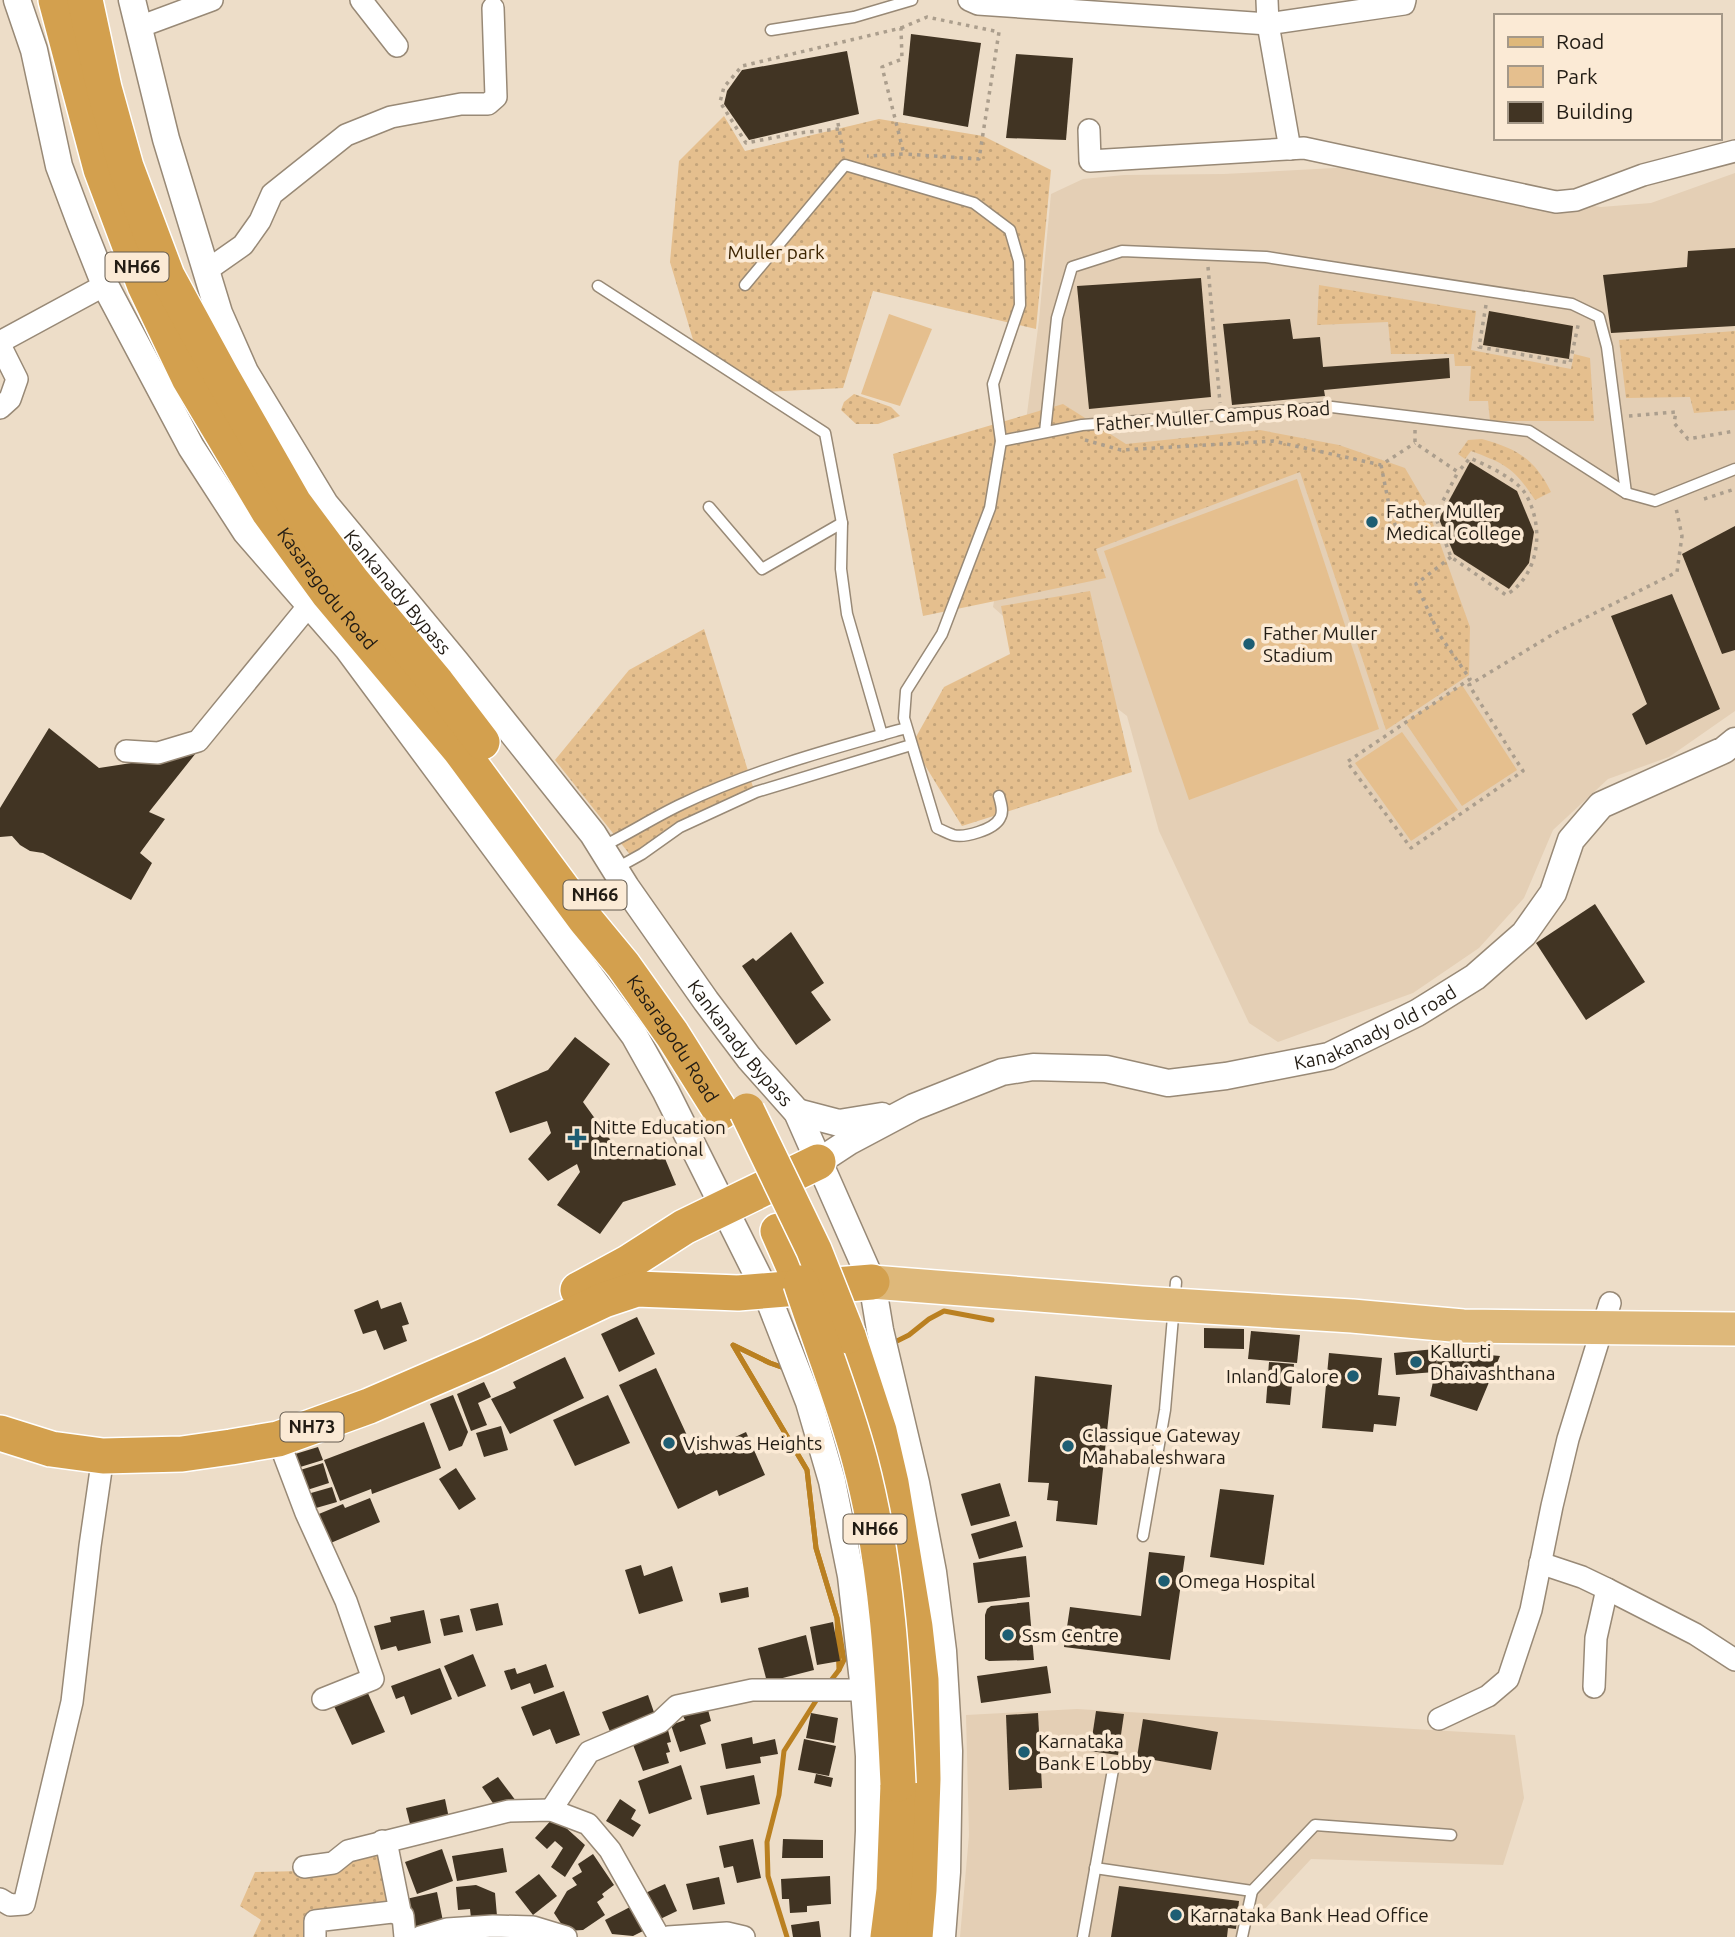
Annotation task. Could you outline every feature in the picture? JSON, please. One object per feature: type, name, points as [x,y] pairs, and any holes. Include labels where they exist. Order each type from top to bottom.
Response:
[{"type":"highway","name":"Kasaragodu Road","points":[[56,0],[101,169],[145,286],[188,378],[269,512],[328,593],[460,750],[585,919],[624,965],[673,1034],[734,1112]]},
{"type":"highway","name":"Kasaragodu Road","points":[[85,0],[104,88],[126,167],[167,276],[220,375],[295,503],[352,581],[438,683],[602,904],[680,1003],[734,1112]]},
{"type":"highway","name":"NH66","points":[[734,1112],[802,1283],[861,1463],[877,1541],[893,1673],[911,1781],[919,1890],[915,1937]]},
{"type":"highway","name":"NH73","points":[[0,1413],[55,1430],[104,1436],[181,1435],[274,1420],[386,1379],[596,1282],[684,1227],[818,1162]]},
{"type":"highway","name":"NH73","points":[[0,1433],[51,1449],[103,1455],[182,1454],[278,1439],[418,1386],[604,1300],[637,1289],[738,1293],[872,1282]]},
{"type":"highway","name":"NH66","points":[[888,1937],[911,1781]]},
{"type":"main road","points":[[872,1282],[1175,1294],[1353,1316],[1464,1326],[1606,1316],[1735,1329]]},
{"type":"street","points":[[18,0],[34,50],[59,166],[105,285],[191,447],[246,532],[348,649],[634,1035],[666,1092],[766,1292],[809,1402],[835,1494],[850,1576],[869,1756],[864,1937]]},
{"type":"street","name":"Kankanady Bypass","points":[[132,0],[166,139],[206,271],[219,313],[245,372],[325,504],[593,834],[666,945],[749,1058],[797,1112]]},
{"type":"street","points":[[139,27],[212,0]]},
{"type":"street","points":[[361,0],[397,46]]},
{"type":"street","points":[[969,0],[978,4],[1268,24],[1404,4],[1405,0]]},
{"type":"street","points":[[1268,0],[1268,24],[1290,149]]},
{"type":"street","points":[[206,271],[243,245],[260,221],[272,194],[346,135],[391,117],[461,104],[488,104],[496,97],[493,8]]},
{"type":"street","points":[[1089,130],[1090,161],[1304,148],[1556,202],[1576,200],[1643,175],[1735,151]]},
{"type":"street","points":[[0,408],[10,399],[17,379],[0,344],[105,285]]},
{"type":"street","points":[[126,751],[158,753],[198,741],[310,604]]},
{"type":"street","name":"Kanakanady old road","points":[[914,1107],[1002,1072],[1033,1067],[1106,1069],[1168,1083],[1226,1076],[1329,1056],[1417,1013],[1475,977],[1524,934],[1553,893],[1571,840],[1601,805],[1724,750],[1735,741]]},
{"type":"street","points":[[797,1112],[839,1123],[882,1116],[914,1107]]},
{"type":"street","points":[[818,1162],[850,1141],[914,1107]]},
{"type":"street","points":[[797,1112],[872,1282],[933,1572],[943,1651],[949,1751],[947,1872],[942,1937]]},
{"type":"street","points":[[1439,1719],[1488,1696],[1508,1679],[1531,1610],[1568,1439],[1606,1316]]},
{"type":"street","points":[[278,1439],[306,1513],[346,1601],[373,1679],[323,1699]]},
{"type":"street","points":[[0,1899],[10,1905],[24,1904],[72,1702],[103,1455]]},
{"type":"street","points":[[1540,1563],[1582,1577],[1607,1589],[1695,1634],[1735,1660]]},
{"type":"street","points":[[1594,1688],[1596,1638],[1607,1589]]},
{"type":"street","points":[[551,1810],[589,1752],[660,1722],[677,1706],[752,1690],[864,1690]]},
{"type":"street","points":[[304,1867],[333,1863],[348,1851],[509,1811],[551,1810],[588,1824],[610,1850],[659,1937]]},
{"type":"street","points":[[382,1842],[388,1851],[403,1916],[405,1937]]},
{"type":"street","points":[[315,1937],[315,1921],[392,1912],[401,1916]]},
{"type":"street","points":[[420,1937],[447,1930],[493,1926],[533,1927],[566,1937]]},
{"type":"street","points":[[668,1937],[727,1933],[744,1937]]},
{"type":"lane","points":[[771,30],[854,17],[912,0]]},
{"type":"lane","points":[[745,285],[845,161],[974,203],[1010,230],[1019,261],[1020,305],[993,384],[1001,441],[990,508],[942,634],[906,691],[904,718],[937,828],[955,835],[973,834],[994,824],[1000,820],[1002,810],[999,796]]},
{"type":"lane","points":[[1048,432],[1057,317],[1072,267],[1122,251],[1266,257],[1573,304],[1599,317],[1607,347],[1626,493]]},
{"type":"lane","points":[[598,286],[825,433],[842,523],[841,569],[847,614],[883,734]]},
{"type":"lane","name":"Father Muller Campus Road","points":[[1001,441],[1082,425],[1332,407],[1529,431],[1626,493],[1655,501],[1735,469]]},
{"type":"lane","points":[[709,507],[762,569],[842,523]]},
{"type":"lane","points":[[608,858],[627,835],[680,804],[738,780],[906,728]]},
{"type":"lane","points":[[608,858],[642,854],[680,827],[756,792],[911,744]]},
{"type":"lane","points":[[1143,1536],[1165,1410],[1175,1294]]},
{"type":"lane","points":[[1083,1937],[1114,1764]]},
{"type":"lane","points":[[1242,1937],[1252,1891],[1315,1825],[1451,1835]]},
{"type":"lane","points":[[1095,1868],[1252,1891]]},
{"type":"path","points":[[927,18],[999,32],[979,159],[904,154],[845,161],[838,126],[746,143],[719,102],[724,88],[742,66],[901,27],[927,18]]},
{"type":"path","points":[[901,27],[902,59],[882,67],[904,154]]},
{"type":"path","points":[[1207,262],[1222,415]]},
{"type":"path","points":[[1487,298],[1479,346],[1570,363],[1580,316]]},
{"type":"path","points":[[1622,417],[1676,412],[1674,423],[1688,439],[1735,431]]},
{"type":"path","points":[[1415,418],[1415,443]]},
{"type":"path","points":[[1048,432],[1121,450],[1273,441],[1381,465],[1415,443]]},
{"type":"path","points":[[1415,443],[1458,471]]},
{"type":"path","points":[[1470,458],[1496,470],[1524,491],[1536,521],[1536,555],[1518,587],[1506,595],[1451,557],[1435,516],[1458,471],[1470,458]]},
{"type":"path","points":[[1381,465],[1397,530]]},
{"type":"path","points":[[1699,500],[1735,489]]},
{"type":"path","points":[[1469,685],[1555,633],[1677,572],[1682,536],[1676,508]]},
{"type":"path","points":[[1451,557],[1416,584],[1439,634],[1470,679],[1469,685],[1523,771],[1411,848],[1346,762],[1470,679]]},
{"type":"shaded area","name":"Father Muller Medical College","points":[[1353,167],[1601,207],[1651,203],[1735,173],[1735,711],[1669,757],[1608,779],[1553,830],[1524,898],[1479,948],[1413,993],[1278,1042],[1249,1023],[1159,831],[1127,716],[1039,648],[993,607],[1024,437],[1051,194],[1083,179],[1124,175],[1224,174]]},
{"type":"shaded area","name":"Karnataka Bank Head Office","points":[[1077,1709],[1515,1735],[1524,1798],[1503,1865],[1311,1859],[1239,1937],[960,1937],[969,1835],[966,1715]]},
{"type":"green space","name":"Muller park","points":[[724,116],[745,151],[879,119],[983,136],[1051,170],[1036,329],[873,291],[843,388],[764,392],[694,343],[670,262],[679,161]]},
{"type":"green space","points":[[1319,285],[1476,311],[1471,350],[1571,369],[1574,354],[1590,358],[1594,421],[1490,421],[1488,401],[1469,401],[1471,366],[1455,366],[1454,354],[1391,354],[1388,322],[1317,325]]},
{"type":"green space","points":[[889,314],[932,329],[900,406],[861,394]]},
{"type":"green space","points":[[1735,331],[1735,410],[1694,413],[1690,397],[1626,398],[1619,340]]},
{"type":"green space","points":[[854,394],[891,407],[900,416],[878,424],[856,424],[841,410],[844,402]]},
{"type":"green space","points":[[1063,404],[1126,444],[1260,430],[1339,445],[1405,468],[1426,504],[1470,627],[1469,675],[1386,730],[1300,472],[1096,549],[1106,578],[923,616],[893,454]]},
{"type":"green space","points":[[1482,439],[1515,451],[1531,463],[1551,492],[1535,500],[1508,468],[1471,451],[1465,459],[1458,454],[1468,440]]},
{"type":"green space","points":[[1297,479],[1379,729],[1189,800],[1104,551]]},
{"type":"green space","points":[[1090,591],[1132,772],[962,826],[912,744],[944,687],[1010,654],[1001,606]]},
{"type":"green space","points":[[704,629],[753,787],[635,861],[555,760],[629,670]]},
{"type":"green space","points":[[1462,685],[1517,770],[1462,806],[1405,722]]},
{"type":"green space","points":[[1402,732],[1458,810],[1411,841],[1355,763]]},
{"type":"green space","points":[[379,1847],[395,1904],[308,1937],[253,1937],[261,1920],[240,1906],[255,1872],[302,1871]]},
{"type":"building","points":[[911,34],[981,43],[968,127],[903,115]]},
{"type":"building","points":[[847,51],[859,114],[749,140],[724,104],[727,91],[742,70]]},
{"type":"building","points":[[1016,54],[1073,58],[1066,140],[1006,138]]},
{"type":"building","points":[[1735,248],[1735,326],[1611,333],[1603,275],[1687,267],[1688,251]]},
{"type":"building","points":[[1201,278],[1211,397],[1089,409],[1077,286]]},
{"type":"building","points":[[1489,311],[1573,326],[1569,359],[1483,345]]},
{"type":"building","points":[[1290,319],[1293,339],[1320,337],[1323,367],[1449,358],[1450,378],[1324,390],[1325,396],[1232,405],[1223,324]]},
{"type":"building","points":[[1470,462],[1517,491],[1534,532],[1529,563],[1509,589],[1454,554],[1439,519]]},
{"type":"building","points":[[1735,526],[1735,650],[1722,654],[1682,554]]},
{"type":"building","points":[[1672,594],[1720,709],[1646,745],[1632,714],[1647,704],[1611,616]]},
{"type":"building","points":[[49,728],[99,768],[196,753],[149,812],[165,819],[140,853],[152,863],[131,900],[43,853],[30,851],[12,836],[0,837],[0,808]]},
{"type":"building","points":[[1595,904],[1645,982],[1586,1020],[1536,943]]},
{"type":"building","points":[[791,932],[824,983],[811,992],[831,1020],[796,1045],[742,966],[753,958],[756,961]]},
{"type":"building","name":"Nitte Education International","points":[[575,1037],[610,1064],[583,1102],[617,1149],[659,1144],[676,1185],[623,1202],[600,1234],[557,1205],[580,1172],[577,1164],[548,1181],[528,1159],[551,1133],[547,1121],[510,1133],[495,1092],[548,1070]]},
{"type":"building","points":[[378,1300],[381,1309],[401,1302],[409,1324],[402,1326],[407,1341],[384,1350],[376,1330],[363,1334],[354,1310]]},
{"type":"building","points":[[637,1317],[655,1354],[619,1372],[601,1334]]},
{"type":"building","points":[[1204,1328],[1244,1329],[1244,1349],[1204,1348]]},
{"type":"building","points":[[1251,1331],[1300,1335],[1297,1363],[1248,1359]]},
{"type":"building","points":[[1435,1349],[1437,1364],[1438,1357],[1443,1358],[1445,1351],[1500,1356],[1477,1411],[1430,1396],[1435,1372],[1396,1375],[1394,1353]]},
{"type":"building","name":"Inland Galore","points":[[1329,1353],[1382,1358],[1378,1395],[1400,1397],[1396,1426],[1374,1424],[1373,1432],[1322,1428]]},
{"type":"building","points":[[565,1357],[584,1398],[510,1434],[491,1399],[516,1388],[513,1382]]},
{"type":"building","points":[[1269,1362],[1294,1364],[1290,1405],[1266,1403]]},
{"type":"building","name":"Vishwas Heights","points":[[656,1368],[696,1455],[746,1432],[765,1475],[719,1496],[717,1490],[678,1509],[619,1385]]},
{"type":"building","name":"Classique Gateway Mahabaleshwara","points":[[1035,1376],[1112,1385],[1097,1525],[1056,1521],[1058,1501],[1047,1500],[1049,1483],[1028,1482]]},
{"type":"building","points":[[484,1382],[491,1397],[478,1403],[487,1425],[471,1431],[457,1394]]},
{"type":"building","points":[[453,1395],[468,1432],[462,1446],[449,1451],[430,1404]]},
{"type":"building","points":[[608,1395],[630,1443],[575,1466],[553,1420]]},
{"type":"building","points":[[424,1422],[441,1468],[372,1494],[371,1489],[340,1501],[324,1460]]},
{"type":"building","points":[[501,1426],[508,1450],[484,1457],[476,1433]]},
{"type":"building","points":[[318,1447],[323,1460],[297,1468],[292,1455]]},
{"type":"building","points":[[323,1463],[329,1483],[304,1491],[297,1471]]},
{"type":"building","points":[[456,1468],[476,1499],[459,1510],[439,1479]]},
{"type":"building","points":[[1000,1483],[1010,1516],[971,1526],[961,1494]]},
{"type":"building","points":[[332,1487],[337,1502],[309,1510],[304,1495]]},
{"type":"building","name":"Omega Hospital","points":[[1220,1489],[1274,1495],[1264,1565],[1210,1557]]},
{"type":"building","points":[[370,1498],[380,1522],[326,1545],[314,1516],[343,1504],[345,1508]]},
{"type":"building","points":[[1016,1521],[1023,1547],[979,1559],[971,1534]]},
{"type":"building","name":"Omega Hospital","points":[[1149,1552],[1185,1556],[1170,1660],[1064,1647],[1070,1607],[1141,1616]]},
{"type":"building","points":[[1026,1556],[1030,1597],[978,1603],[973,1563]]},
{"type":"building","points":[[641,1565],[644,1576],[672,1566],[683,1601],[639,1614],[625,1570]]},
{"type":"building","points":[[748,1587],[749,1597],[721,1603],[719,1593]]},
{"type":"building","name":"Ssm Centre","points":[[1029,1602],[1034,1660],[985,1659],[987,1609],[991,1606]]},
{"type":"building","points":[[498,1603],[503,1625],[476,1631],[470,1609]]},
{"type":"building","points":[[424,1610],[431,1643],[398,1651],[396,1646],[381,1650],[374,1626],[391,1622],[390,1617]]},
{"type":"building","points":[[459,1615],[463,1632],[444,1636],[440,1619]]},
{"type":"building","points":[[833,1622],[840,1661],[817,1665],[810,1627]]},
{"type":"building","points":[[806,1635],[814,1670],[767,1682],[758,1648]]},
{"type":"building","points":[[473,1654],[486,1686],[458,1697],[444,1666]]},
{"type":"building","points":[[546,1664],[554,1687],[534,1694],[530,1683],[511,1690],[504,1671],[515,1668],[517,1674]]},
{"type":"building","points":[[1047,1666],[1051,1693],[981,1703],[977,1676]]},
{"type":"building","points":[[440,1668],[452,1699],[411,1715],[404,1696],[396,1699],[391,1686]]},
{"type":"building","points":[[367,1691],[385,1732],[352,1745],[333,1704]]},
{"type":"building","points":[[564,1691],[580,1735],[556,1744],[550,1729],[533,1736],[521,1707]]},
{"type":"building","points":[[648,1695],[656,1718],[611,1734],[602,1712]]},
{"type":"building","points":[[707,1706],[711,1721],[700,1725],[706,1744],[680,1752],[671,1725],[685,1720],[682,1714]]},
{"type":"building","points":[[1096,1711],[1124,1714],[1118,1755],[1090,1751]]},
{"type":"building","points":[[811,1713],[838,1718],[834,1743],[806,1738]]},
{"type":"building","name":"Karnataka Bank E Lobby","points":[[1038,1713],[1042,1788],[1009,1790],[1006,1715]]},
{"type":"building","points":[[1143,1719],[1218,1732],[1211,1770],[1137,1757]]},
{"type":"building","points":[[668,1730],[671,1742],[667,1743],[670,1752],[666,1753],[669,1763],[643,1771],[632,1742]]},
{"type":"building","points":[[752,1737],[753,1744],[775,1739],[778,1754],[760,1757],[761,1763],[726,1769],[721,1744]]},
{"type":"building","points":[[804,1739],[836,1746],[829,1776],[798,1770]]},
{"type":"building","points":[[681,1765],[692,1799],[649,1814],[638,1781]]},
{"type":"building","points":[[816,1774],[833,1778],[831,1787],[814,1783]]},
{"type":"building","points":[[754,1775],[760,1804],[707,1815],[700,1786]]},
{"type":"building","points":[[498,1777],[516,1801],[499,1812],[482,1787]]},
{"type":"building","points":[[445,1799],[450,1823],[412,1832],[406,1808]]},
{"type":"building","points":[[620,1799],[636,1810],[631,1819],[641,1825],[633,1837],[606,1821]]},
{"type":"building","points":[[554,1817],[585,1845],[565,1877],[551,1867],[563,1848],[555,1841],[547,1849],[535,1838]]},
{"type":"building","points":[[753,1839],[761,1878],[737,1883],[733,1866],[724,1868],[719,1846]]},
{"type":"building","points":[[783,1839],[823,1840],[823,1858],[782,1858]]},
{"type":"building","points":[[503,1848],[507,1872],[457,1881],[452,1856]]},
{"type":"building","points":[[442,1849],[453,1881],[417,1894],[405,1862]]},
{"type":"building","points":[[593,1854],[614,1885],[602,1894],[604,1897],[597,1902],[605,1915],[583,1930],[566,1931],[554,1913],[567,1891],[577,1885],[572,1878],[582,1872],[578,1864]]},
{"type":"building","points":[[539,1874],[557,1896],[533,1915],[515,1892]]},
{"type":"building","points":[[830,1876],[831,1904],[807,1906],[807,1912],[790,1913],[789,1899],[782,1899],[781,1879]]},
{"type":"building","points":[[719,1877],[725,1904],[693,1910],[686,1884]]},
{"type":"building","points":[[665,1884],[677,1911],[654,1922],[641,1895]]},
{"type":"building","points":[[476,1885],[495,1893],[497,1916],[471,1918],[470,1909],[458,1910],[456,1887]]},
{"type":"building","name":"Karnataka Bank Head Office","points":[[1119,1886],[1239,1901],[1236,1929],[1228,1928],[1227,1937],[1111,1937]]},
{"type":"building","points":[[437,1892],[444,1926],[414,1933],[406,1899]]},
{"type":"building","points":[[632,1906],[645,1930],[633,1936],[612,1934],[605,1920]]},
{"type":"building","points":[[819,1921],[821,1937],[793,1937],[791,1925]]},
{"type":"waterway","points":[[897,1341],[944,1311],[992,1320]]},
{"type":"waterway","points":[[787,1369],[733,1345],[807,1470],[816,1548],[837,1618],[839,1670],[829,1683]]},
{"type":"waterway","points":[[787,1369],[733,1345],[807,1470],[816,1548],[837,1618],[844,1660],[839,1670]]},
{"type":"waterway","points":[[787,1937],[768,1876],[767,1842],[779,1795],[784,1751],[819,1696]]},
{"type":"place","name":"Father Muller Medical College","points":[[1372,522]]},
{"type":"place","name":"Father Muller Stadium","points":[[1249,644]]},
{"type":"place","name":"Nitte Education International","points":[[577,1138]]},
{"type":"place","name":"Kallurti Dhaivashthana","points":[[1416,1362]]},
{"type":"place","name":"Inland Galore","points":[[1353,1376]]},
{"type":"place","name":"Vishwas Heights","points":[[669,1443]]},
{"type":"place","name":"Classique Gateway Mahabaleshwara","points":[[1068,1446]]},
{"type":"place","name":"Omega Hospital","points":[[1164,1581]]},
{"type":"place","name":"Ssm Centre","points":[[1008,1635]]},
{"type":"place","name":"Karnataka Bank E Lobby","points":[[1024,1752]]},
{"type":"place","name":"Karnataka Bank Head Office","points":[[1176,1915]]}]
